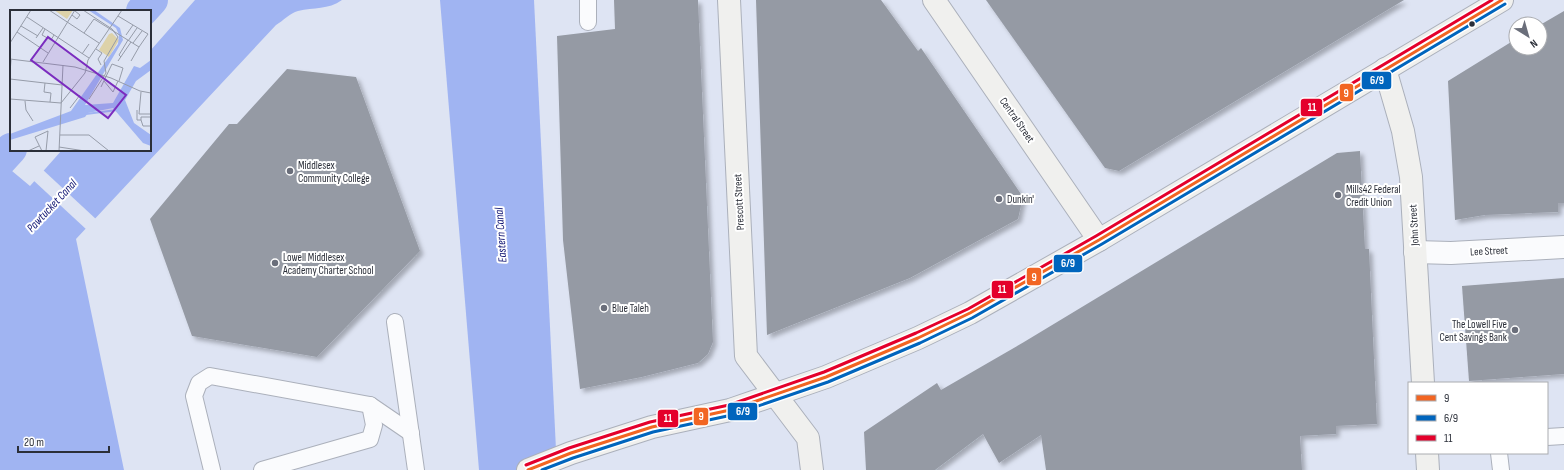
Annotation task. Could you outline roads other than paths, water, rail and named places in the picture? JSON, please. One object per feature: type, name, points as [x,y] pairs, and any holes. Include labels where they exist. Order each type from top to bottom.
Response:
[{"type":"main road","name":"Prescott Street","points":[[729,0],[746,356],[808,438],[812,470]]},
{"type":"main road","name":"Central Street","points":[[934,0],[1099,240]]},
{"type":"main road","points":[[528,470],[571,453],[652,427],[730,410],[826,377],[918,338],[970,313],[1099,240],[1502,0]]},
{"type":"main road","name":"John Street","points":[[1385,69],[1403,131],[1411,177],[1423,382]]},
{"type":"main road","points":[[1427,454],[1428,470]]},
{"type":"street","name":"Lee Street","points":[[1415,252],[1451,253],[1564,247]]},
{"type":"lane","points":[[588,0],[588,22]]},
{"type":"lane","points":[[395,322],[416,470]]},
{"type":"lane","points":[[212,470],[194,396],[200,383],[210,376],[370,405],[411,433]]},
{"type":"lane","points":[[262,470],[370,439],[374,425],[370,405]]},
{"type":"lane","points":[[1548,437],[1564,436]]},
{"type":"lane","points":[[1499,454],[1501,470]]},
{"type":"water","name":"Pawtucket Canal","points":[[195,0],[342,0],[326,7],[295,12],[276,25],[76,239],[124,470],[0,470],[0,161],[30,186],[61,151],[151,151],[151,50]]},
{"type":"water","name":"Eastern Canal","points":[[440,0],[534,0],[557,470],[479,470]]},
{"type":"waterway","points":[[143,10],[152,0]]},
{"type":"waterway","points":[[0,161],[10,150]]},
{"type":"place","name":"Middlesex Community College","points":[[290,171]]},
{"type":"place","name":"Mills42 Federal Credit Union","points":[[1338,195]]},
{"type":"place","name":"Dunkin'","points":[[999,199]]},
{"type":"place","name":"Lowell Middlesex Academy Charter School","points":[[275,263]]},
{"type":"place","name":"Blue Taleh","points":[[604,308]]},
{"type":"place","name":"The Lowell Five Cent Savings Bank","points":[[1515,330]]}]
